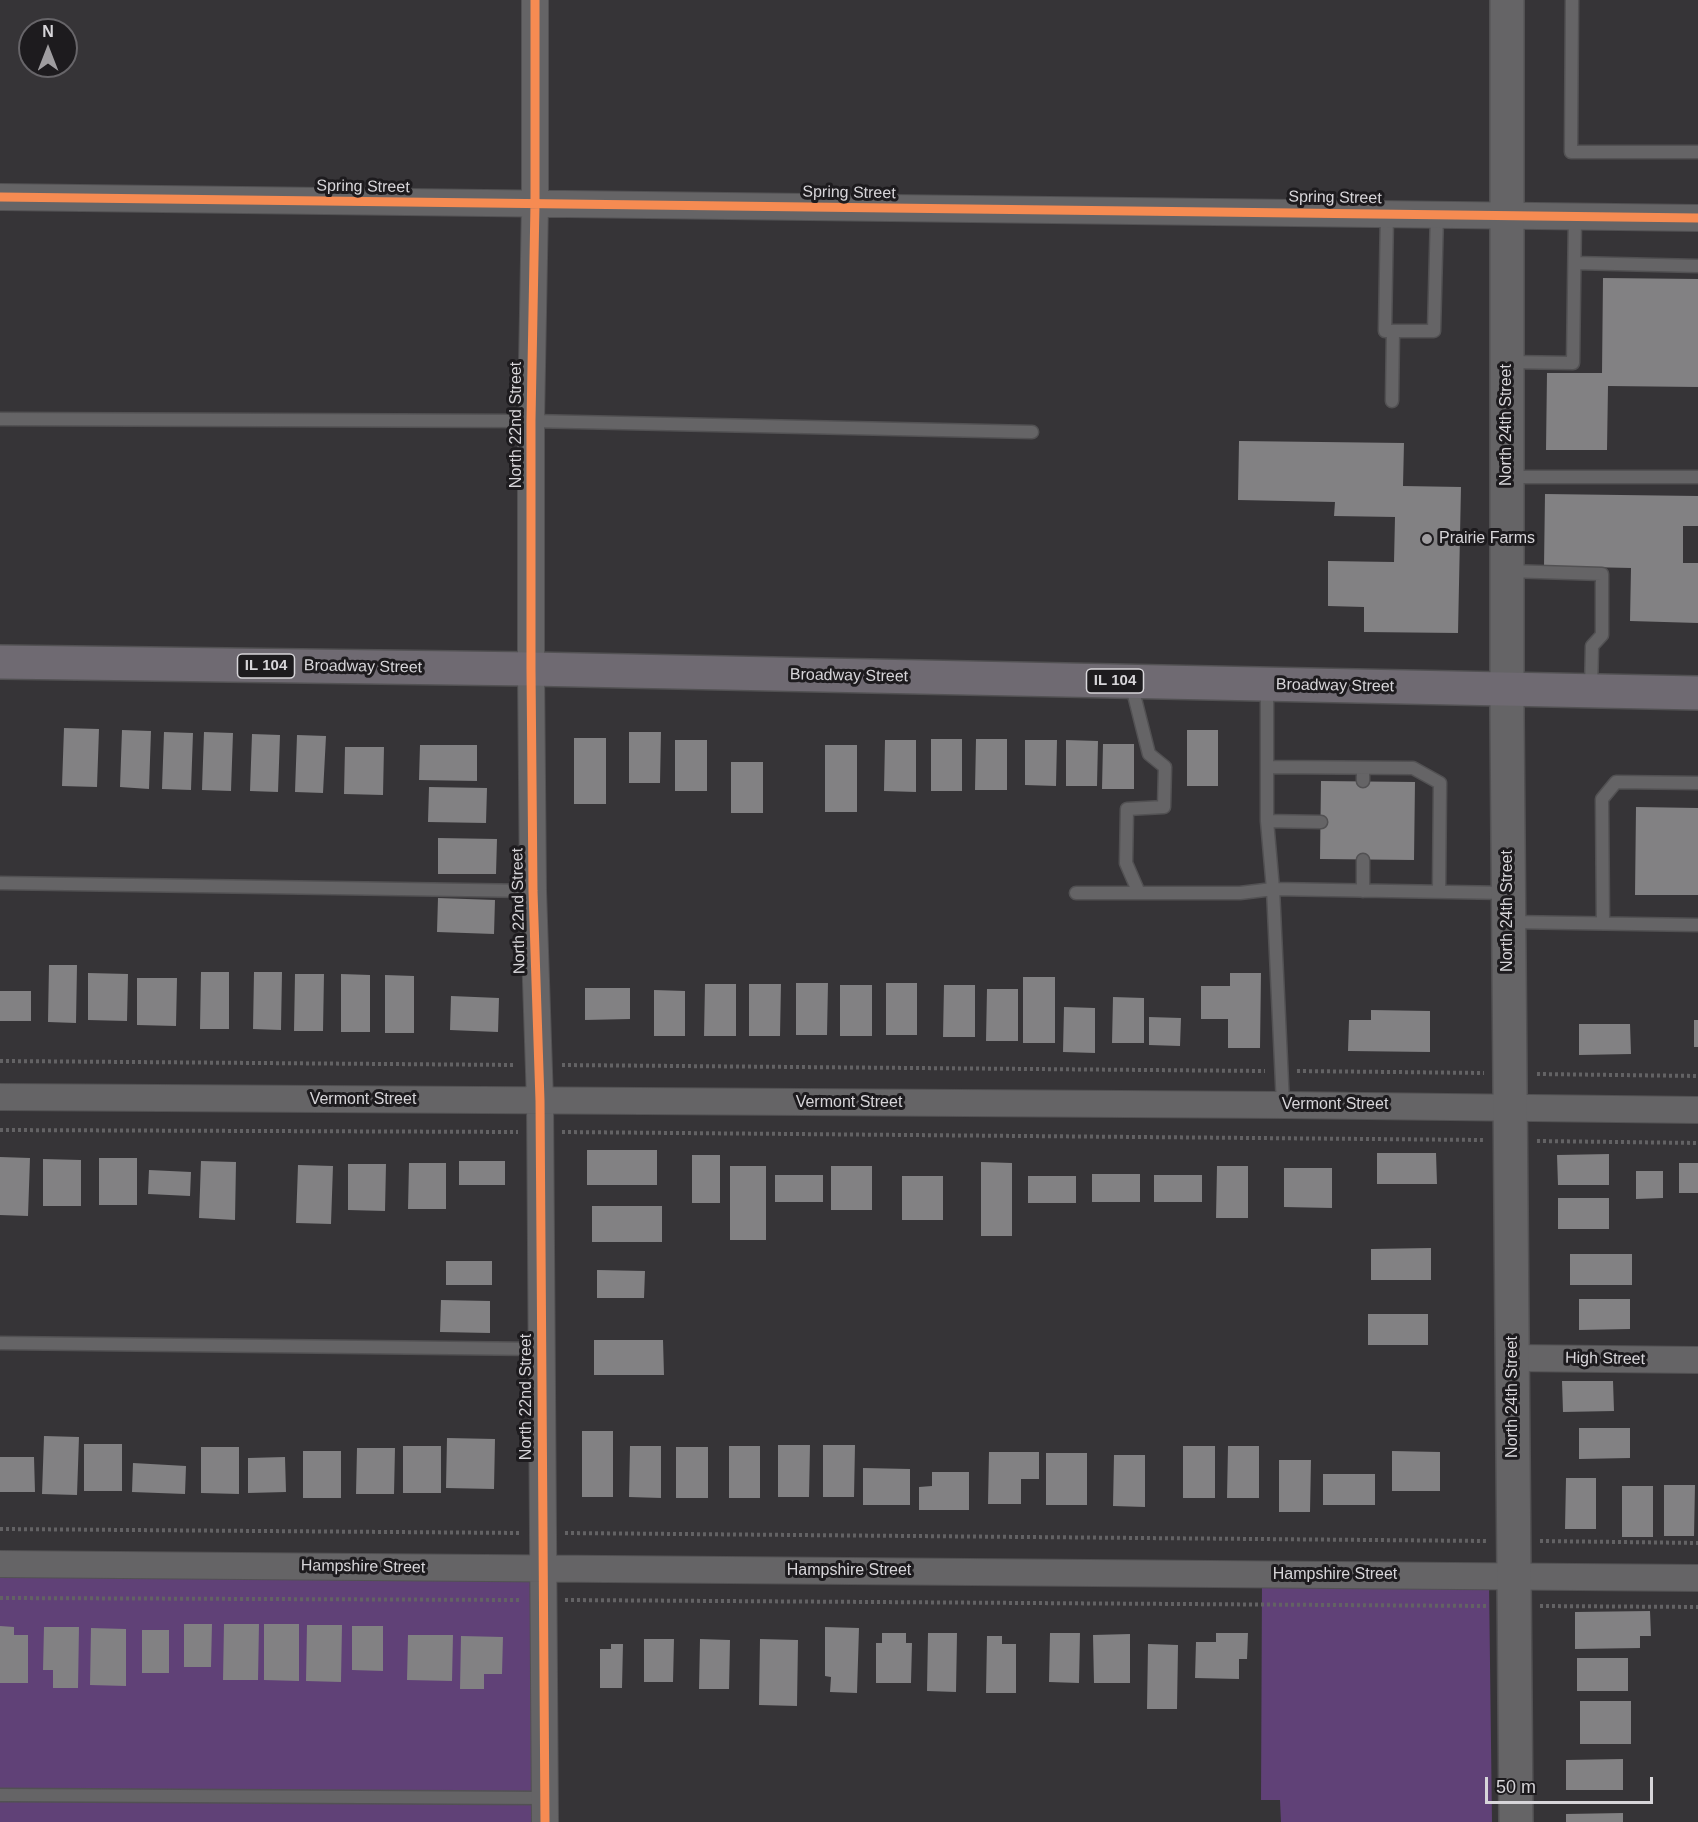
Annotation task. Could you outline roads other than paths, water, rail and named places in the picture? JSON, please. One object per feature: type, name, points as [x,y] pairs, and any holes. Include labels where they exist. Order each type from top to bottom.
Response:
[{"type":"main road","name":"North 24th Street","points":[[1507,0],[1508,907],[1516,1822]]},
{"type":"main road","name":"Broadway Street","points":[[0,662],[531,669],[1698,693]]},
{"type":"street","name":"North 22nd Street","points":[[535,0],[531,669],[533,891],[540,1101],[544,1810]]},
{"type":"street","name":"Spring Street","points":[[0,197],[1698,218]]},
{"type":"street","name":"Vermont Street","points":[[0,1097],[1510,1106],[1698,1110]]},
{"type":"street","name":"High Street","points":[[1512,1358],[1698,1360]]},
{"type":"street","name":"Hampshire Street","points":[[0,1564],[543,1569],[1514,1591],[1698,1578]]},
{"type":"lane","points":[[1572,0],[1571,152],[1698,152]]},
{"type":"lane","points":[[1387,213],[1385,331],[1434,331],[1437,214]]},
{"type":"lane","points":[[1507,362],[1572,363],[1575,216]]},
{"type":"lane","points":[[1575,263],[1698,266]]},
{"type":"lane","points":[[1392,401],[1393,331]]},
{"type":"lane","points":[[0,419],[531,421],[1032,432]]},
{"type":"lane","points":[[1507,477],[1698,477]]},
{"type":"lane","points":[[1508,571],[1602,574],[1602,635],[1592,646],[1591,691]]},
{"type":"lane","points":[[1131,681],[1149,754],[1165,767],[1164,807],[1128,809],[1126,863],[1139,893]]},
{"type":"lane","points":[[1267,684],[1267,821],[1273,889],[1283,1105]]},
{"type":"lane","points":[[1267,767],[1413,768],[1440,783],[1439,892]]},
{"type":"lane","points":[[1363,768],[1363,782]]},
{"type":"lane","points":[[1603,923],[1602,799],[1616,782],[1698,783]]},
{"type":"lane","points":[[1267,821],[1321,822]]},
{"type":"lane","points":[[1363,860],[1363,891]]},
{"type":"lane","points":[[0,883],[533,891]]},
{"type":"lane","points":[[1076,893],[1240,893],[1273,889],[1439,892],[1508,907],[1603,923],[1698,925]]},
{"type":"lane","points":[[0,1343],[541,1349]]},
{"type":"lane","points":[[0,1795],[544,1810]]},
{"type":"place","name":"Prairie Farms","points":[[1427,539]]}]
